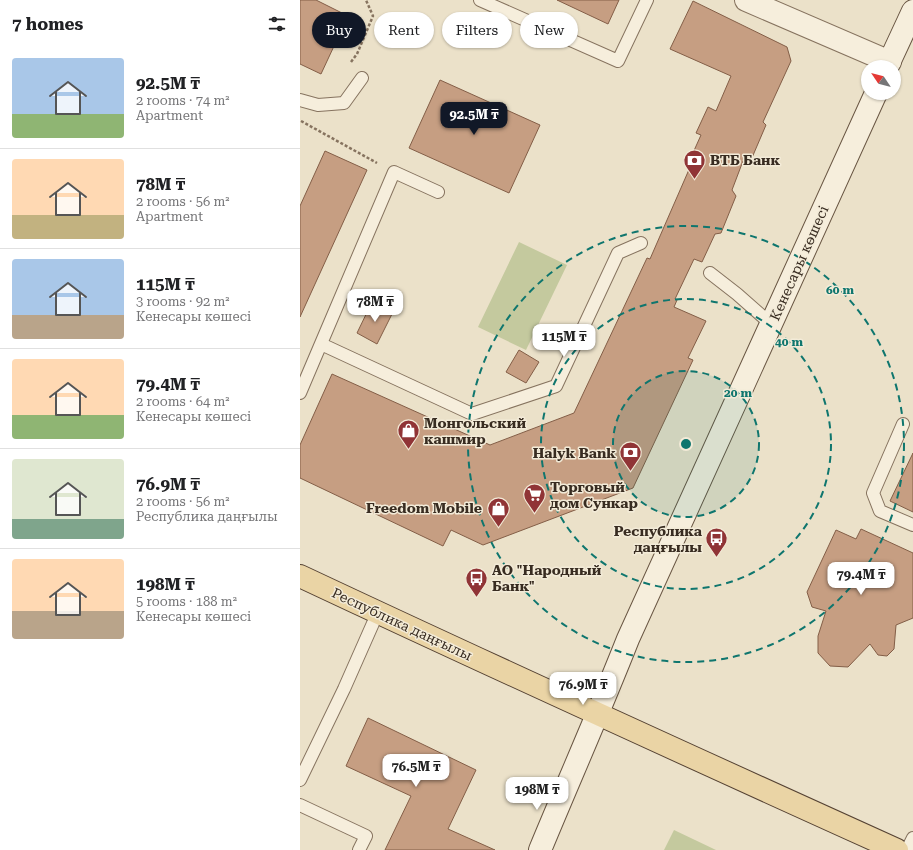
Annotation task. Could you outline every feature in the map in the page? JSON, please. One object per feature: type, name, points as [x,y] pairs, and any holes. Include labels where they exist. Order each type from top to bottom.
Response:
[{"type":"main road","points":[[746,0],[880,60]]},
{"type":"main road","points":[[891,60],[913,11]]},
{"type":"main road","name":"Кенесары көшесі","points":[[540,850],[628,640],[873,100]]},
{"type":"main road","name":"Республика даңғылы","points":[[300,576],[680,752],[897,850]]},
{"type":"lane","points":[[480,0],[618,61],[647,0]]},
{"type":"lane","points":[[300,100],[318,105],[344,103],[362,78]]},
{"type":"lane","points":[[300,393],[304,374],[321,344],[394,172],[438,192]]},
{"type":"lane","points":[[321,344],[472,414],[556,386],[618,253],[641,243]]},
{"type":"lane","points":[[710,273],[737,294],[771,324]]},
{"type":"lane","points":[[903,424],[873,493],[880,511],[913,525]]},
{"type":"lane","points":[[300,780],[344,689],[378,612]]},
{"type":"lane","points":[[300,805],[366,836],[359,850]]},
{"type":"lane","points":[[907,850],[913,838]]},
{"type":"path","points":[[348,68],[373,16],[366,0]]},
{"type":"path","points":[[300,120],[394,172]]},
{"type":"green space","points":[[519,242],[567,265],[526,350],[478,327]]},
{"type":"green space","points":[[674,830],[716,850],[664,850]]},
{"type":"building","points":[[300,0],[316,0],[340,12],[312,12],[312,48],[333,48],[321,74],[300,64]]},
{"type":"building","points":[[557,0],[619,0],[608,24]]},
{"type":"building","points":[[693,1],[787,47],[791,61],[763,122],[766,125],[751,160],[743,161],[732,190],[736,196],[721,233],[715,234],[702,262],[694,259],[675,299],[677,300],[674,307],[706,321],[688,358],[693,360],[633,488],[483,545],[451,530],[443,546],[300,478],[300,445],[332,374],[490,445],[574,413],[647,258],[650,259],[691,165],[688,164],[701,135],[696,133],[708,107],[716,111],[731,76],[670,49]]},
{"type":"building","points":[[440,80],[540,125],[509,193],[409,148]]},
{"type":"building","points":[[325,151],[367,170],[300,317],[300,206]]},
{"type":"building","points":[[372,302],[393,312],[377,344],[357,333]]},
{"type":"building","points":[[519,350],[539,362],[526,383],[506,372]]},
{"type":"building","points":[[913,453],[913,512],[890,501]]},
{"type":"building","points":[[861,529],[913,553],[913,618],[896,625],[894,649],[887,656],[878,655],[870,644],[848,667],[830,666],[818,653],[818,636],[826,611],[812,607],[807,592],[836,530],[856,539]]},
{"type":"building","points":[[368,718],[476,770],[448,829],[495,850],[385,850],[411,796],[346,766]]},
{"type":"place","name":"ВТБ Банк","points":[[694,180]]},
{"type":"place","name":"Монгольский кашмир","points":[[408,450]]},
{"type":"place","name":"Halyk Bank","points":[[631,472]]},
{"type":"place","name":"Торговый дом Сункар","points":[[534,514]]},
{"type":"place","name":"Freedom Mobile","points":[[498,528]]},
{"type":"place","name":"Республика даңғылы","points":[[717,558]]},
{"type":"place","name":"АО \"Народный Банк\"","points":[[476,598]]}]
